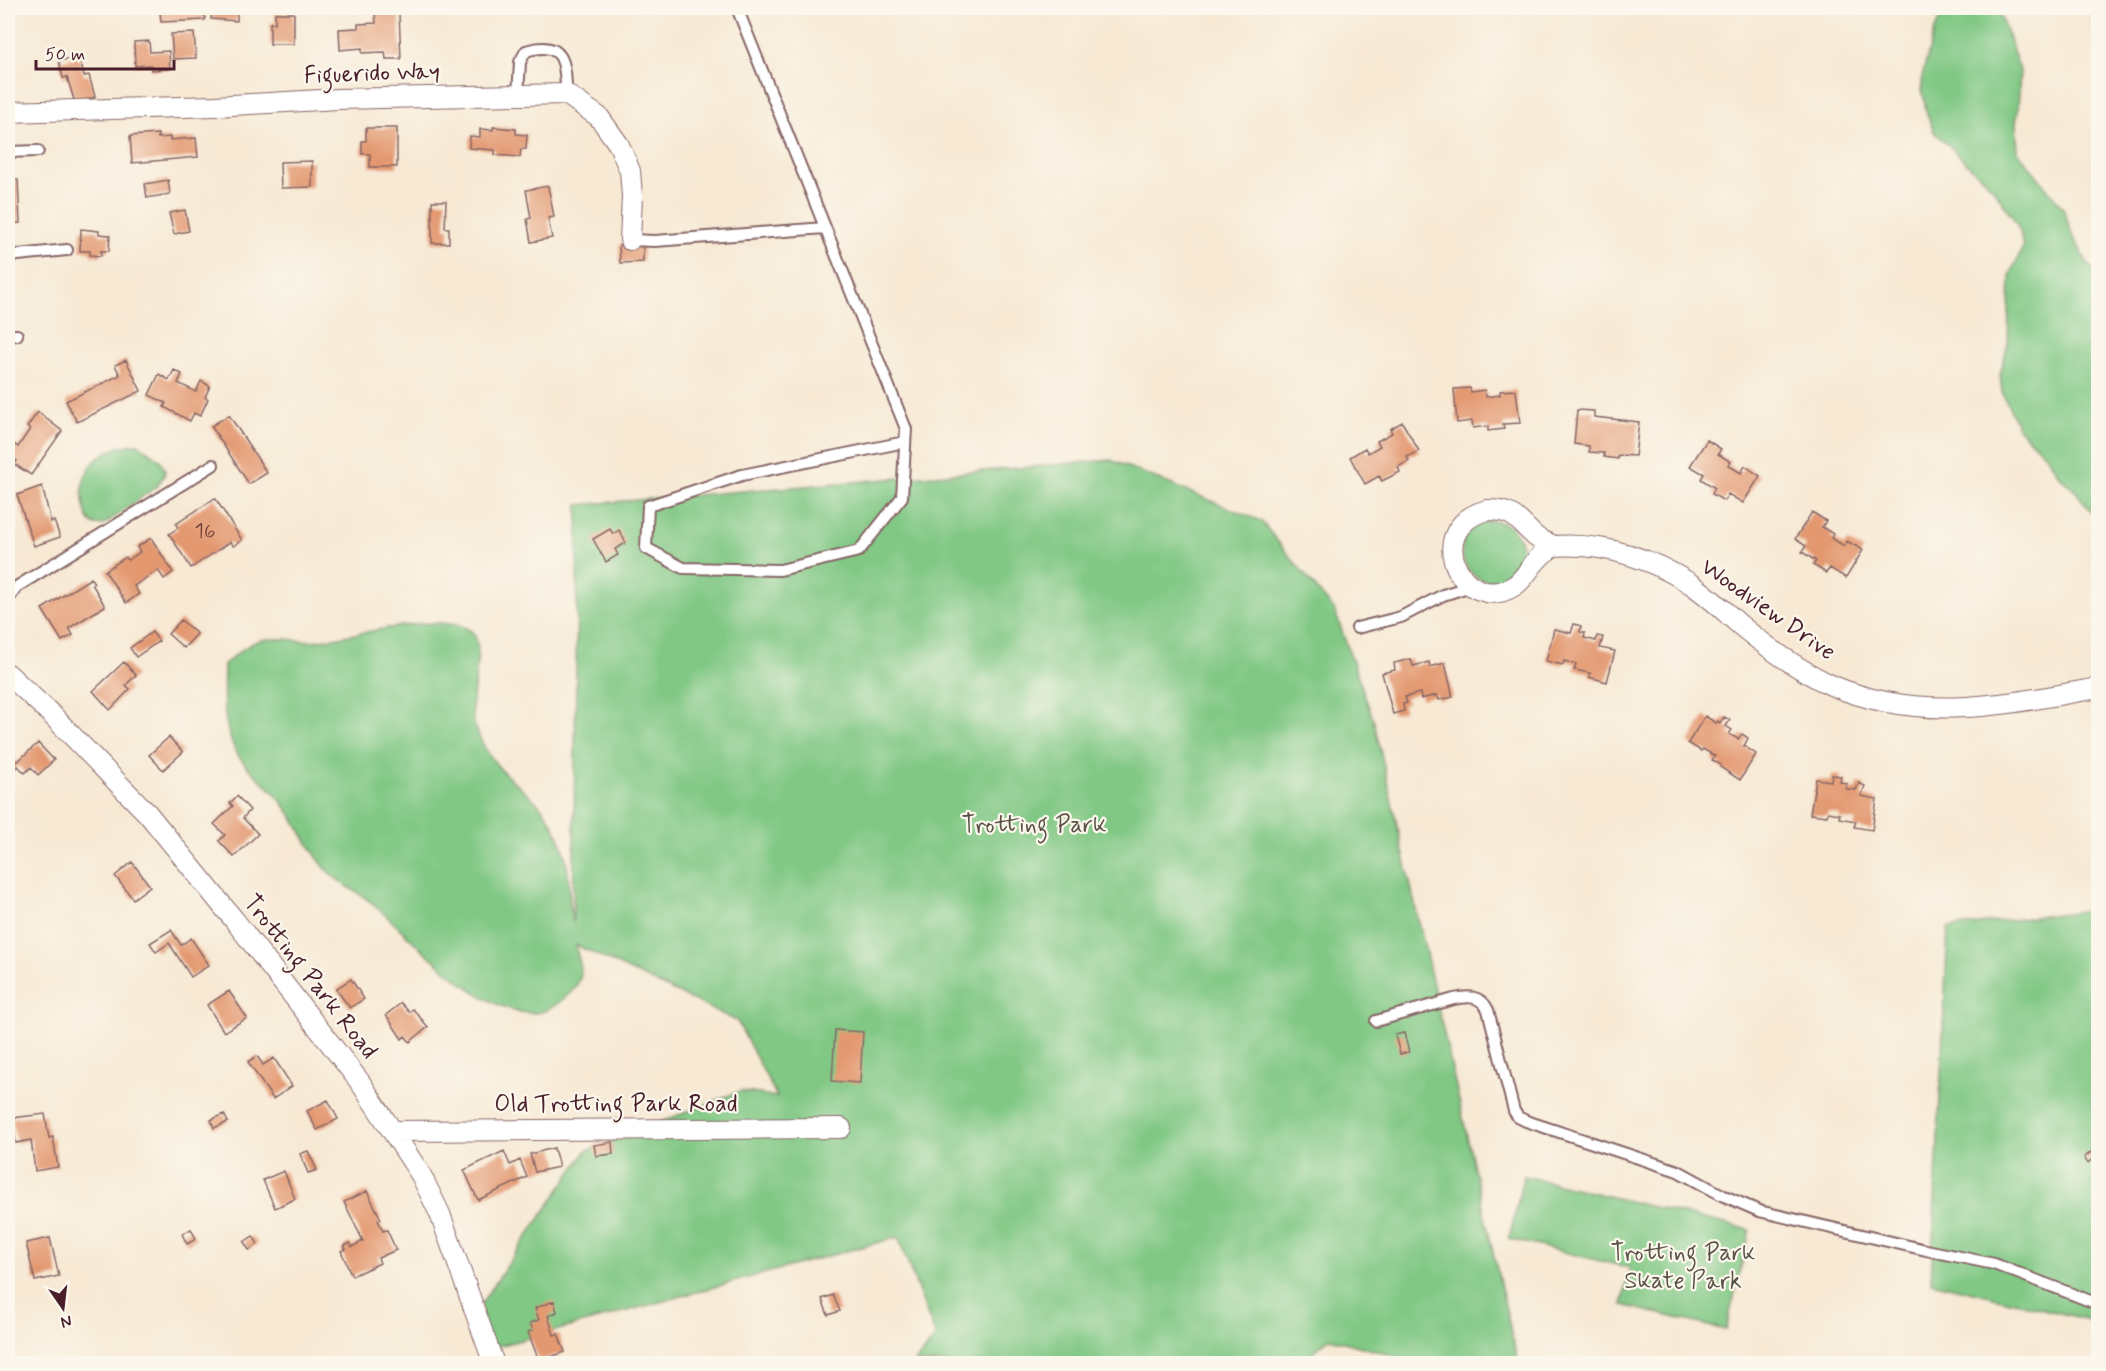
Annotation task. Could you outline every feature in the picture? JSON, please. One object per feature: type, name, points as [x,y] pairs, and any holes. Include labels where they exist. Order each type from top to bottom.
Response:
[{"type":"street","name":"Figuerido Way","points":[[8,112],[215,106],[338,99],[566,94]]},
{"type":"street","points":[[566,94],[599,117],[619,145],[630,171],[632,195],[630,240]]},
{"type":"street","points":[[1498,510],[1509,513],[1519,518],[1537,538],[1554,546],[1539,558],[1523,579],[1504,591],[1492,592],[1471,586],[1456,569],[1452,548],[1459,527],[1476,513],[1498,510]]},
{"type":"street","name":"Woodview Drive","points":[[1554,546],[1584,546],[1618,551],[1664,570],[1692,585],[1763,643],[1812,676],[1833,686],[1880,700],[1929,708],[1989,707],[2098,688]]},
{"type":"street","name":"Trotting Park Road","points":[[8,674],[51,714],[148,814],[360,1082],[421,1175],[440,1214],[494,1364]]},
{"type":"street","name":"Old Trotting Park Road","points":[[392,1131],[841,1128]]},
{"type":"lane","points":[[737,8],[906,429],[902,497],[859,551],[780,570],[682,568],[646,548],[648,506],[741,475],[905,442]]},
{"type":"lane","points":[[518,95],[520,62],[526,51],[538,47],[551,47],[560,54],[564,64],[566,94]]},
{"type":"lane","points":[[8,152],[38,151]]},
{"type":"lane","points":[[630,240],[654,241],[825,228]]},
{"type":"lane","points":[[8,256],[67,250]]},
{"type":"lane","points":[[8,599],[18,586],[213,465]]},
{"type":"lane","points":[[1357,628],[1401,617],[1443,595],[1471,586]]},
{"type":"lane","points":[[1376,1021],[1454,999],[1476,998],[1484,1002],[1488,1010],[1514,1111],[1518,1117],[1526,1121],[1678,1171],[1722,1195],[1759,1210],[1994,1264],[2098,1304]]},
{"type":"green space","points":[[1944,8],[1998,8],[2020,70],[2016,122],[2018,152],[2063,208],[2072,234],[2088,264],[2098,276],[2098,521],[2076,492],[2060,477],[2048,458],[2019,429],[2002,392],[2000,375],[2008,343],[2010,275],[2023,247],[2020,231],[1993,188],[1934,132],[1926,111],[1922,76],[1934,32]]},
{"type":"green space","points":[[138,444],[160,460],[165,470],[164,476],[157,486],[107,522],[99,525],[93,524],[85,510],[83,496],[83,483],[87,472],[93,463],[112,450]]},
{"type":"green space","name":"Trotting Park","points":[[1111,460],[1261,521],[1335,611],[1374,722],[1518,1363],[1419,1363],[1330,1338],[1300,1363],[914,1363],[936,1337],[898,1237],[488,1349],[478,1308],[586,1151],[740,1091],[777,1097],[737,1021],[576,945],[581,971],[578,983],[559,1003],[538,1013],[513,1010],[491,1001],[447,971],[372,903],[328,871],[287,809],[240,757],[231,740],[226,719],[224,665],[251,644],[268,639],[311,641],[395,627],[442,623],[461,626],[473,633],[478,651],[472,705],[475,727],[494,762],[541,807],[556,831],[562,844],[567,866],[573,923],[578,505]]},
{"type":"green space","points":[[1486,521],[1498,521],[1514,529],[1520,539],[1522,551],[1520,563],[1514,573],[1498,581],[1486,581],[1470,573],[1462,557],[1462,545],[1470,529]]},
{"type":"green space","points":[[2098,909],[2098,1322],[1931,1282],[1948,928]]},
{"type":"green space","name":"Trotting Park Skate Park","points":[[1524,1176],[1750,1230],[1726,1330],[1622,1305],[1630,1268],[1509,1239]]},
{"type":"building","points":[[205,10],[205,20],[161,22],[160,12]]},
{"type":"building","points":[[212,11],[237,13],[237,21],[211,19]]},
{"type":"building","points":[[275,13],[294,13],[294,44],[270,44],[270,23],[275,23]]},
{"type":"building","points":[[399,13],[401,59],[386,59],[385,52],[362,53],[362,48],[340,50],[339,29],[358,28],[358,24],[376,23],[375,14]]},
{"type":"building","points":[[194,33],[196,58],[173,59],[171,34]]},
{"type":"building","points":[[149,41],[150,52],[169,51],[170,69],[151,70],[151,65],[135,66],[134,42]]},
{"type":"building","points":[[79,56],[84,76],[89,75],[95,97],[75,103],[67,77],[63,78],[59,61]]},
{"type":"building","points":[[493,127],[516,129],[516,134],[527,135],[526,149],[521,149],[520,157],[495,155],[495,150],[469,148],[470,136],[480,137],[480,129],[493,130]]},
{"type":"building","points":[[366,128],[397,128],[397,167],[370,167],[370,154],[362,154],[362,141],[366,141]]},
{"type":"building","points":[[158,134],[158,138],[170,137],[170,140],[196,138],[198,157],[132,163],[130,136]]},
{"type":"building","points":[[312,161],[312,187],[281,188],[280,162]]},
{"type":"building","points":[[18,180],[20,223],[8,224],[8,181]]},
{"type":"building","points":[[168,180],[170,194],[147,198],[145,184]]},
{"type":"building","points":[[548,186],[554,217],[548,218],[552,238],[531,242],[527,219],[531,218],[526,190]]},
{"type":"building","points":[[432,201],[446,201],[445,228],[449,228],[449,243],[432,243]]},
{"type":"building","points":[[185,210],[189,231],[174,234],[169,213]]},
{"type":"building","points":[[81,229],[110,235],[109,251],[101,251],[101,256],[90,255],[90,251],[80,251]]},
{"type":"building","points":[[643,243],[643,262],[620,263],[619,245]]},
{"type":"building","points":[[126,360],[141,391],[77,422],[66,401],[120,375],[115,365]]},
{"type":"building","points":[[174,370],[182,374],[178,383],[196,392],[201,381],[210,386],[205,397],[208,399],[200,416],[194,413],[190,421],[164,407],[166,403],[149,395],[159,374],[169,380]]},
{"type":"building","points":[[1470,388],[1471,392],[1485,390],[1486,397],[1500,395],[1500,391],[1516,390],[1520,423],[1503,424],[1504,429],[1488,431],[1488,426],[1473,428],[1472,421],[1457,423],[1454,389]]},
{"type":"building","points":[[1577,410],[1594,411],[1594,417],[1639,422],[1635,456],[1618,455],[1618,459],[1604,457],[1604,453],[1589,452],[1589,446],[1574,444]]},
{"type":"building","points":[[38,412],[62,431],[31,475],[14,464],[17,461],[8,453],[14,444],[18,447],[30,429],[27,427]]},
{"type":"building","points":[[229,415],[267,473],[249,484],[211,426]]},
{"type":"building","points":[[1402,422],[1419,451],[1407,457],[1409,461],[1398,467],[1400,472],[1382,481],[1379,476],[1365,484],[1350,457],[1365,448],[1368,453],[1380,446],[1377,441],[1392,433],[1390,429]]},
{"type":"building","points":[[1707,440],[1721,449],[1718,454],[1731,462],[1728,465],[1741,473],[1745,466],[1760,476],[1743,503],[1728,494],[1724,501],[1712,494],[1715,488],[1701,479],[1704,474],[1690,466]]},
{"type":"building","points":[[42,486],[51,522],[54,521],[60,537],[34,546],[17,495]]},
{"type":"building","points":[[215,498],[242,540],[233,546],[230,542],[191,568],[169,534],[178,528],[176,524]]},
{"type":"building","points":[[1812,512],[1826,521],[1822,527],[1833,534],[1831,538],[1844,546],[1847,541],[1863,550],[1846,578],[1830,568],[1826,573],[1813,565],[1816,561],[1802,552],[1806,546],[1795,539]]},
{"type":"building","points":[[610,529],[613,534],[619,530],[626,543],[615,549],[618,555],[606,562],[593,539]]},
{"type":"building","points":[[151,538],[173,572],[164,579],[158,570],[134,586],[139,594],[126,603],[105,571],[126,557],[128,560],[140,552],[137,547]]},
{"type":"building","points":[[91,578],[105,606],[69,628],[73,635],[62,641],[42,609]]},
{"type":"building","points":[[181,620],[197,634],[184,648],[168,634]]},
{"type":"building","points":[[1574,624],[1581,626],[1580,632],[1585,633],[1584,638],[1596,641],[1597,636],[1603,637],[1600,648],[1615,651],[1607,682],[1589,677],[1590,673],[1574,670],[1576,664],[1564,661],[1563,665],[1546,661],[1554,629],[1571,633]]},
{"type":"building","points":[[152,632],[159,641],[136,657],[130,648]]},
{"type":"building","points":[[1411,659],[1413,666],[1429,662],[1430,667],[1445,663],[1453,697],[1439,700],[1437,695],[1421,699],[1420,693],[1405,697],[1407,703],[1403,704],[1404,711],[1393,714],[1382,673],[1395,670],[1394,663]]},
{"type":"building","points":[[124,662],[136,675],[126,685],[130,689],[110,710],[93,691]]},
{"type":"building","points":[[1705,716],[1716,723],[1718,721],[1720,723],[1724,717],[1730,720],[1726,726],[1732,730],[1729,734],[1738,739],[1742,734],[1748,738],[1744,746],[1756,754],[1740,780],[1712,760],[1715,756],[1688,743]]},
{"type":"building","points":[[169,737],[183,752],[163,770],[149,755]]},
{"type":"building","points":[[38,743],[54,760],[38,775],[31,767],[25,773],[18,766],[8,776],[9,755],[17,762]]},
{"type":"building","points":[[1832,775],[1841,776],[1840,782],[1847,783],[1846,789],[1856,790],[1859,783],[1865,786],[1861,796],[1877,799],[1872,830],[1854,827],[1856,821],[1839,818],[1840,814],[1828,812],[1827,816],[1810,814],[1816,779],[1831,781]]},
{"type":"building","points":[[237,796],[250,810],[243,818],[258,834],[234,857],[219,841],[225,835],[214,824],[233,806],[230,803]]},
{"type":"building","points":[[132,862],[150,886],[133,899],[115,876]]},
{"type":"building","points":[[171,930],[181,945],[191,938],[209,965],[191,977],[169,943],[156,952],[150,943]]},
{"type":"building","points":[[351,979],[364,999],[350,1008],[336,989]]},
{"type":"building","points":[[229,991],[247,1018],[224,1032],[207,1005]]},
{"type":"building","points":[[401,1003],[409,1012],[413,1009],[428,1027],[410,1042],[405,1036],[402,1039],[386,1015]]},
{"type":"building","points":[[835,1030],[863,1032],[860,1083],[832,1081]]},
{"type":"building","points":[[1404,1033],[1409,1052],[1400,1054],[1395,1035]]},
{"type":"building","points":[[257,1056],[263,1065],[274,1058],[292,1086],[273,1099],[248,1062]]},
{"type":"building","points":[[328,1100],[338,1119],[317,1130],[307,1111]]},
{"type":"building","points":[[45,1114],[49,1138],[53,1137],[58,1167],[35,1171],[31,1140],[16,1143],[12,1118]]},
{"type":"building","points":[[224,1114],[228,1122],[214,1128],[211,1120]]},
{"type":"building","points":[[612,1142],[613,1154],[596,1156],[594,1145]]},
{"type":"building","points":[[2098,1146],[2098,1154],[2088,1163],[2084,1158]]},
{"type":"building","points":[[554,1148],[559,1167],[535,1172],[530,1154]]},
{"type":"building","points":[[308,1151],[317,1170],[308,1173],[300,1154]]},
{"type":"building","points":[[504,1151],[510,1165],[520,1160],[527,1177],[478,1200],[464,1170]]},
{"type":"building","points":[[284,1171],[295,1199],[275,1208],[263,1180]]},
{"type":"building","points":[[367,1191],[381,1219],[378,1220],[383,1231],[387,1230],[396,1250],[378,1258],[380,1263],[352,1276],[341,1251],[346,1249],[344,1246],[350,1243],[352,1247],[363,1241],[344,1202]]},
{"type":"building","points":[[191,1229],[196,1239],[187,1244],[182,1234]]},
{"type":"building","points":[[253,1236],[258,1244],[249,1250],[244,1242]]},
{"type":"building","points":[[50,1238],[59,1276],[35,1281],[26,1243]]},
{"type":"building","points":[[833,1295],[840,1311],[828,1315],[822,1299]]},
{"type":"building","points":[[554,1301],[557,1312],[548,1316],[554,1335],[558,1334],[565,1352],[539,1361],[528,1332],[533,1330],[530,1323],[539,1320],[535,1308]]}]
